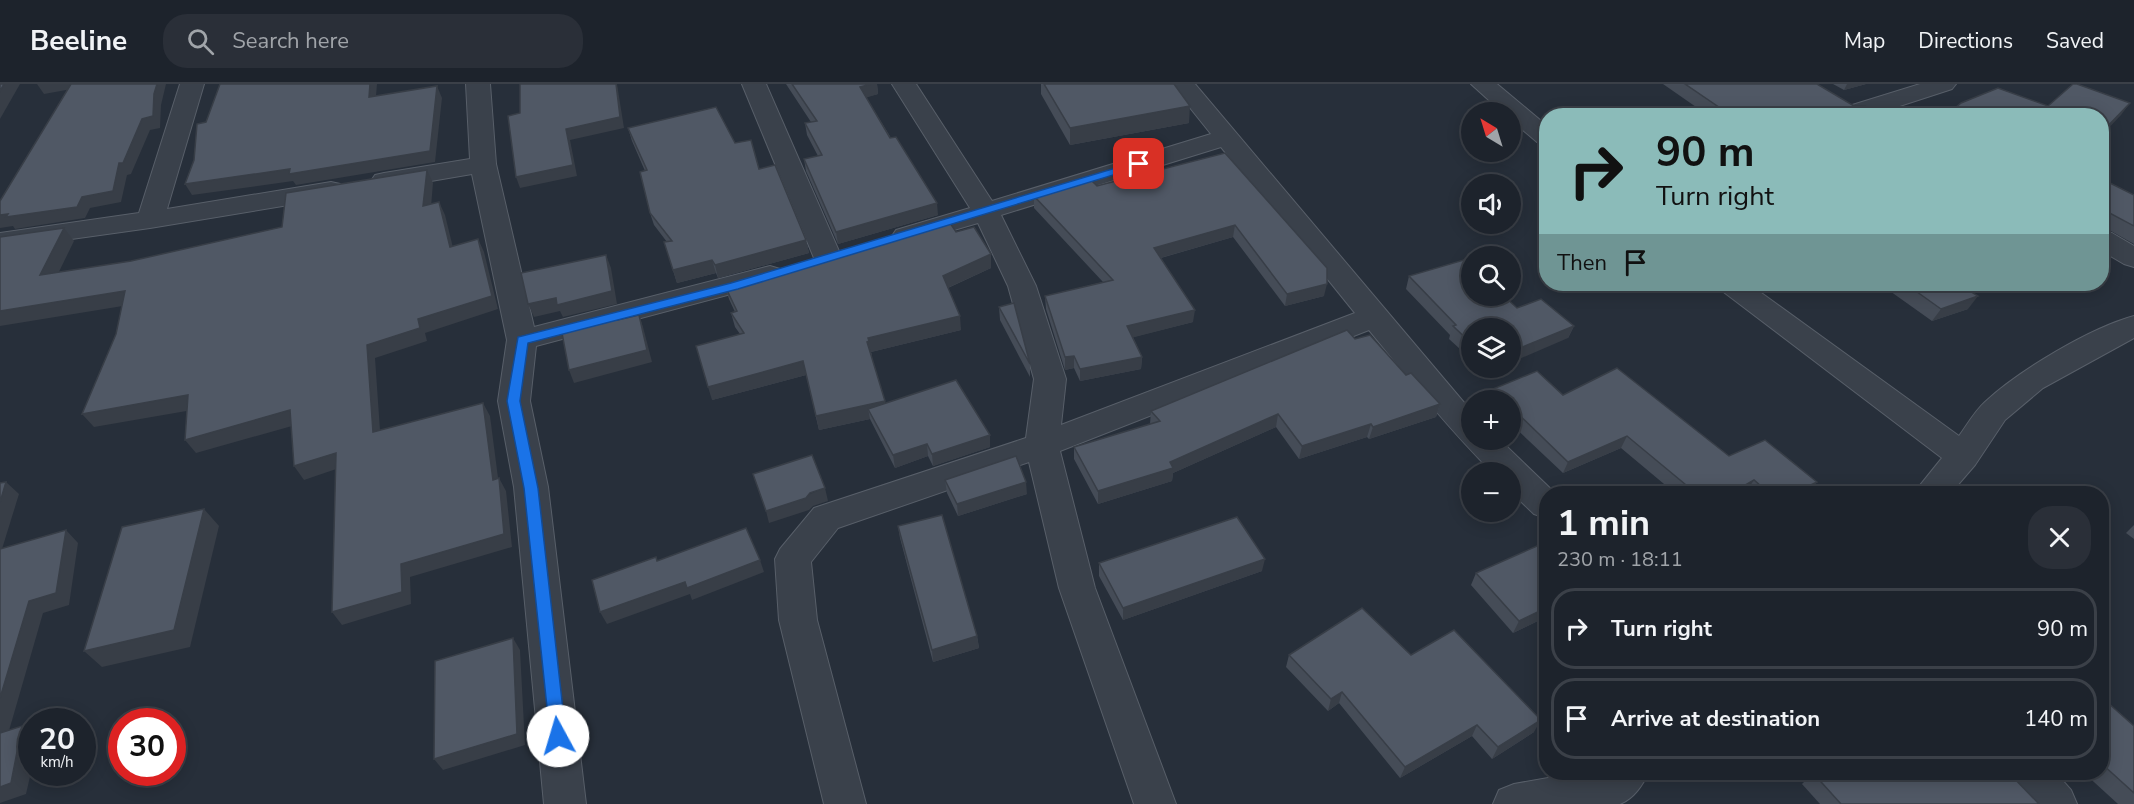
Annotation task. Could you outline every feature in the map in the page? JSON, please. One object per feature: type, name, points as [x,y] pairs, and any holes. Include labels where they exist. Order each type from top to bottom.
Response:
[{"type":"street","points":[[150,220],[192,84]]},
{"type":"street","points":[[478,84],[483,164],[522,340],[514,401],[531,488],[565,804]]},
{"type":"street","points":[[522,340],[821,261],[796,187],[754,84]]},
{"type":"street","points":[[904,84],[986,212],[1022,286],[1050,380],[1042,445],[1077,588],[1155,804]]},
{"type":"street","points":[[1184,84],[1461,421]]},
{"type":"street","points":[[1483,84],[1539,131]]},
{"type":"street","points":[[1859,108],[1944,84]]},
{"type":"street","points":[[884,242],[1227,137]]},
{"type":"street","points":[[0,241],[150,220],[483,164]]},
{"type":"street","points":[[2109,243],[2134,258]]},
{"type":"street","points":[[1740,291],[1963,456]]},
{"type":"street","points":[[845,804],[798,620],[792,559],[826,518],[1042,445],[1375,316]]},
{"type":"street","points":[[1937,486],[1963,456],[1994,412],[2032,381],[2134,326]]},
{"type":"street","points":[[1490,450],[1539,499]]},
{"type":"street","points":[[2035,780],[2056,804]]},
{"type":"street","points":[[1514,804],[1622,788]]},
{"type":"building","points":[[71,84],[157,84],[153,116],[142,119],[123,163],[119,163],[113,191],[82,197],[77,207],[6,217],[8,214],[0,215],[0,201]]},
{"type":"building","points":[[220,84],[370,84],[369,97],[437,86],[430,151],[289,174],[290,169],[185,184],[194,160],[197,124],[206,122]]},
{"type":"building","points":[[520,84],[616,84],[620,117],[566,129],[573,165],[516,177],[508,116],[520,113]]},
{"type":"building","points":[[792,84],[871,84],[860,87],[890,138],[896,137],[937,203],[836,232],[804,159],[822,155],[805,123],[817,121]]},
{"type":"building","points":[[1044,84],[1174,84],[1190,106],[1070,128]]},
{"type":"building","points":[[1685,84],[1817,84],[1854,106],[1868,108],[1720,108]]},
{"type":"building","points":[[2073,84],[2130,103],[2109,125],[2109,108],[1955,108],[1961,103],[1998,88],[2048,106]]},
{"type":"building","points":[[716,107],[735,143],[751,140],[759,169],[775,165],[806,240],[715,265],[712,260],[673,270],[664,242],[672,241],[650,213],[640,172],[647,170],[628,128]]},
{"type":"building","points":[[1225,153],[1327,268],[1327,284],[1287,294],[1235,225],[1154,248],[1195,310],[1127,326],[1142,357],[1080,369],[1074,356],[1065,357],[1045,296],[1113,280],[1034,196],[1090,179],[1097,186]]},
{"type":"building","points":[[427,170],[423,206],[439,202],[450,247],[478,239],[492,296],[418,319],[420,328],[367,345],[373,432],[483,403],[493,480],[499,478],[504,534],[401,564],[402,592],[332,612],[336,453],[294,466],[290,410],[185,440],[188,395],[82,414],[116,334],[125,291],[0,311],[0,237],[64,228],[40,275],[131,261],[282,227],[286,193]]},
{"type":"building","points":[[2109,182],[2134,195],[2134,226],[2109,213]]},
{"type":"building","points":[[948,220],[956,232],[974,227],[991,254],[943,276],[960,316],[868,338],[867,342],[885,401],[816,416],[803,361],[708,387],[696,346],[744,333],[731,313],[737,311],[725,286]]},
{"type":"building","points":[[606,255],[612,291],[557,305],[556,298],[528,304],[521,273]]},
{"type":"building","points":[[1461,261],[1461,306],[1515,306],[1517,308],[1541,299],[1574,326],[1521,348],[1521,318],[1461,318],[1461,334],[1453,326],[1456,325],[1409,276]]},
{"type":"building","points":[[1916,291],[1970,291],[1978,296],[1941,309]]},
{"type":"building","points":[[1014,303],[1030,364],[999,307]]},
{"type":"building","points":[[616,314],[617,320],[639,315],[647,350],[569,370],[561,328]]},
{"type":"building","points":[[1347,330],[1355,339],[1370,335],[1406,375],[1411,373],[1440,404],[1373,427],[1371,424],[1302,446],[1278,414],[1170,462],[1173,468],[1098,491],[1074,447],[1160,421],[1151,411]]},
{"type":"building","points":[[1617,368],[1729,456],[1765,440],[1817,482],[1809,486],[1761,486],[1754,480],[1744,486],[1687,486],[1627,436],[1568,462],[1521,417],[1521,390],[1493,389],[1537,371],[1563,395]]},
{"type":"building","points":[[956,380],[990,435],[932,454],[927,444],[893,455],[868,409]]},
{"type":"building","points":[[812,455],[825,488],[810,493],[806,498],[766,511],[753,474]]},
{"type":"building","points":[[1016,456],[1026,482],[957,504],[945,480]]},
{"type":"building","points":[[6,482],[0,502],[0,483]]},
{"type":"building","points":[[204,509],[174,630],[84,651],[122,527]]},
{"type":"building","points":[[942,515],[977,636],[932,650],[898,526]]},
{"type":"building","points":[[1237,517],[1265,559],[1123,608],[1099,563]]},
{"type":"building","points":[[746,528],[760,560],[687,588],[685,582],[600,612],[592,580],[656,557],[657,561]]},
{"type":"building","points":[[66,530],[56,593],[29,601],[0,698],[0,549]]},
{"type":"building","points":[[1539,545],[1539,611],[1519,621],[1476,573]]},
{"type":"building","points":[[1362,608],[1411,655],[1454,630],[1539,718],[1539,721],[1498,747],[1477,725],[1405,767],[1342,692],[1331,699],[1289,655]]},
{"type":"building","points":[[513,638],[517,734],[434,759],[435,661]]},
{"type":"building","points":[[2109,704],[2134,726],[2134,793],[2109,770]]},
{"type":"building","points":[[18,727],[18,747],[11,783],[0,787],[0,733]]},
{"type":"building","points":[[1819,780],[2016,780],[2039,804],[1841,804]]},
{"type":"route","points":[[558,736],[531,488],[514,401],[522,340],[734,286],[986,212],[1139,164]]}]
